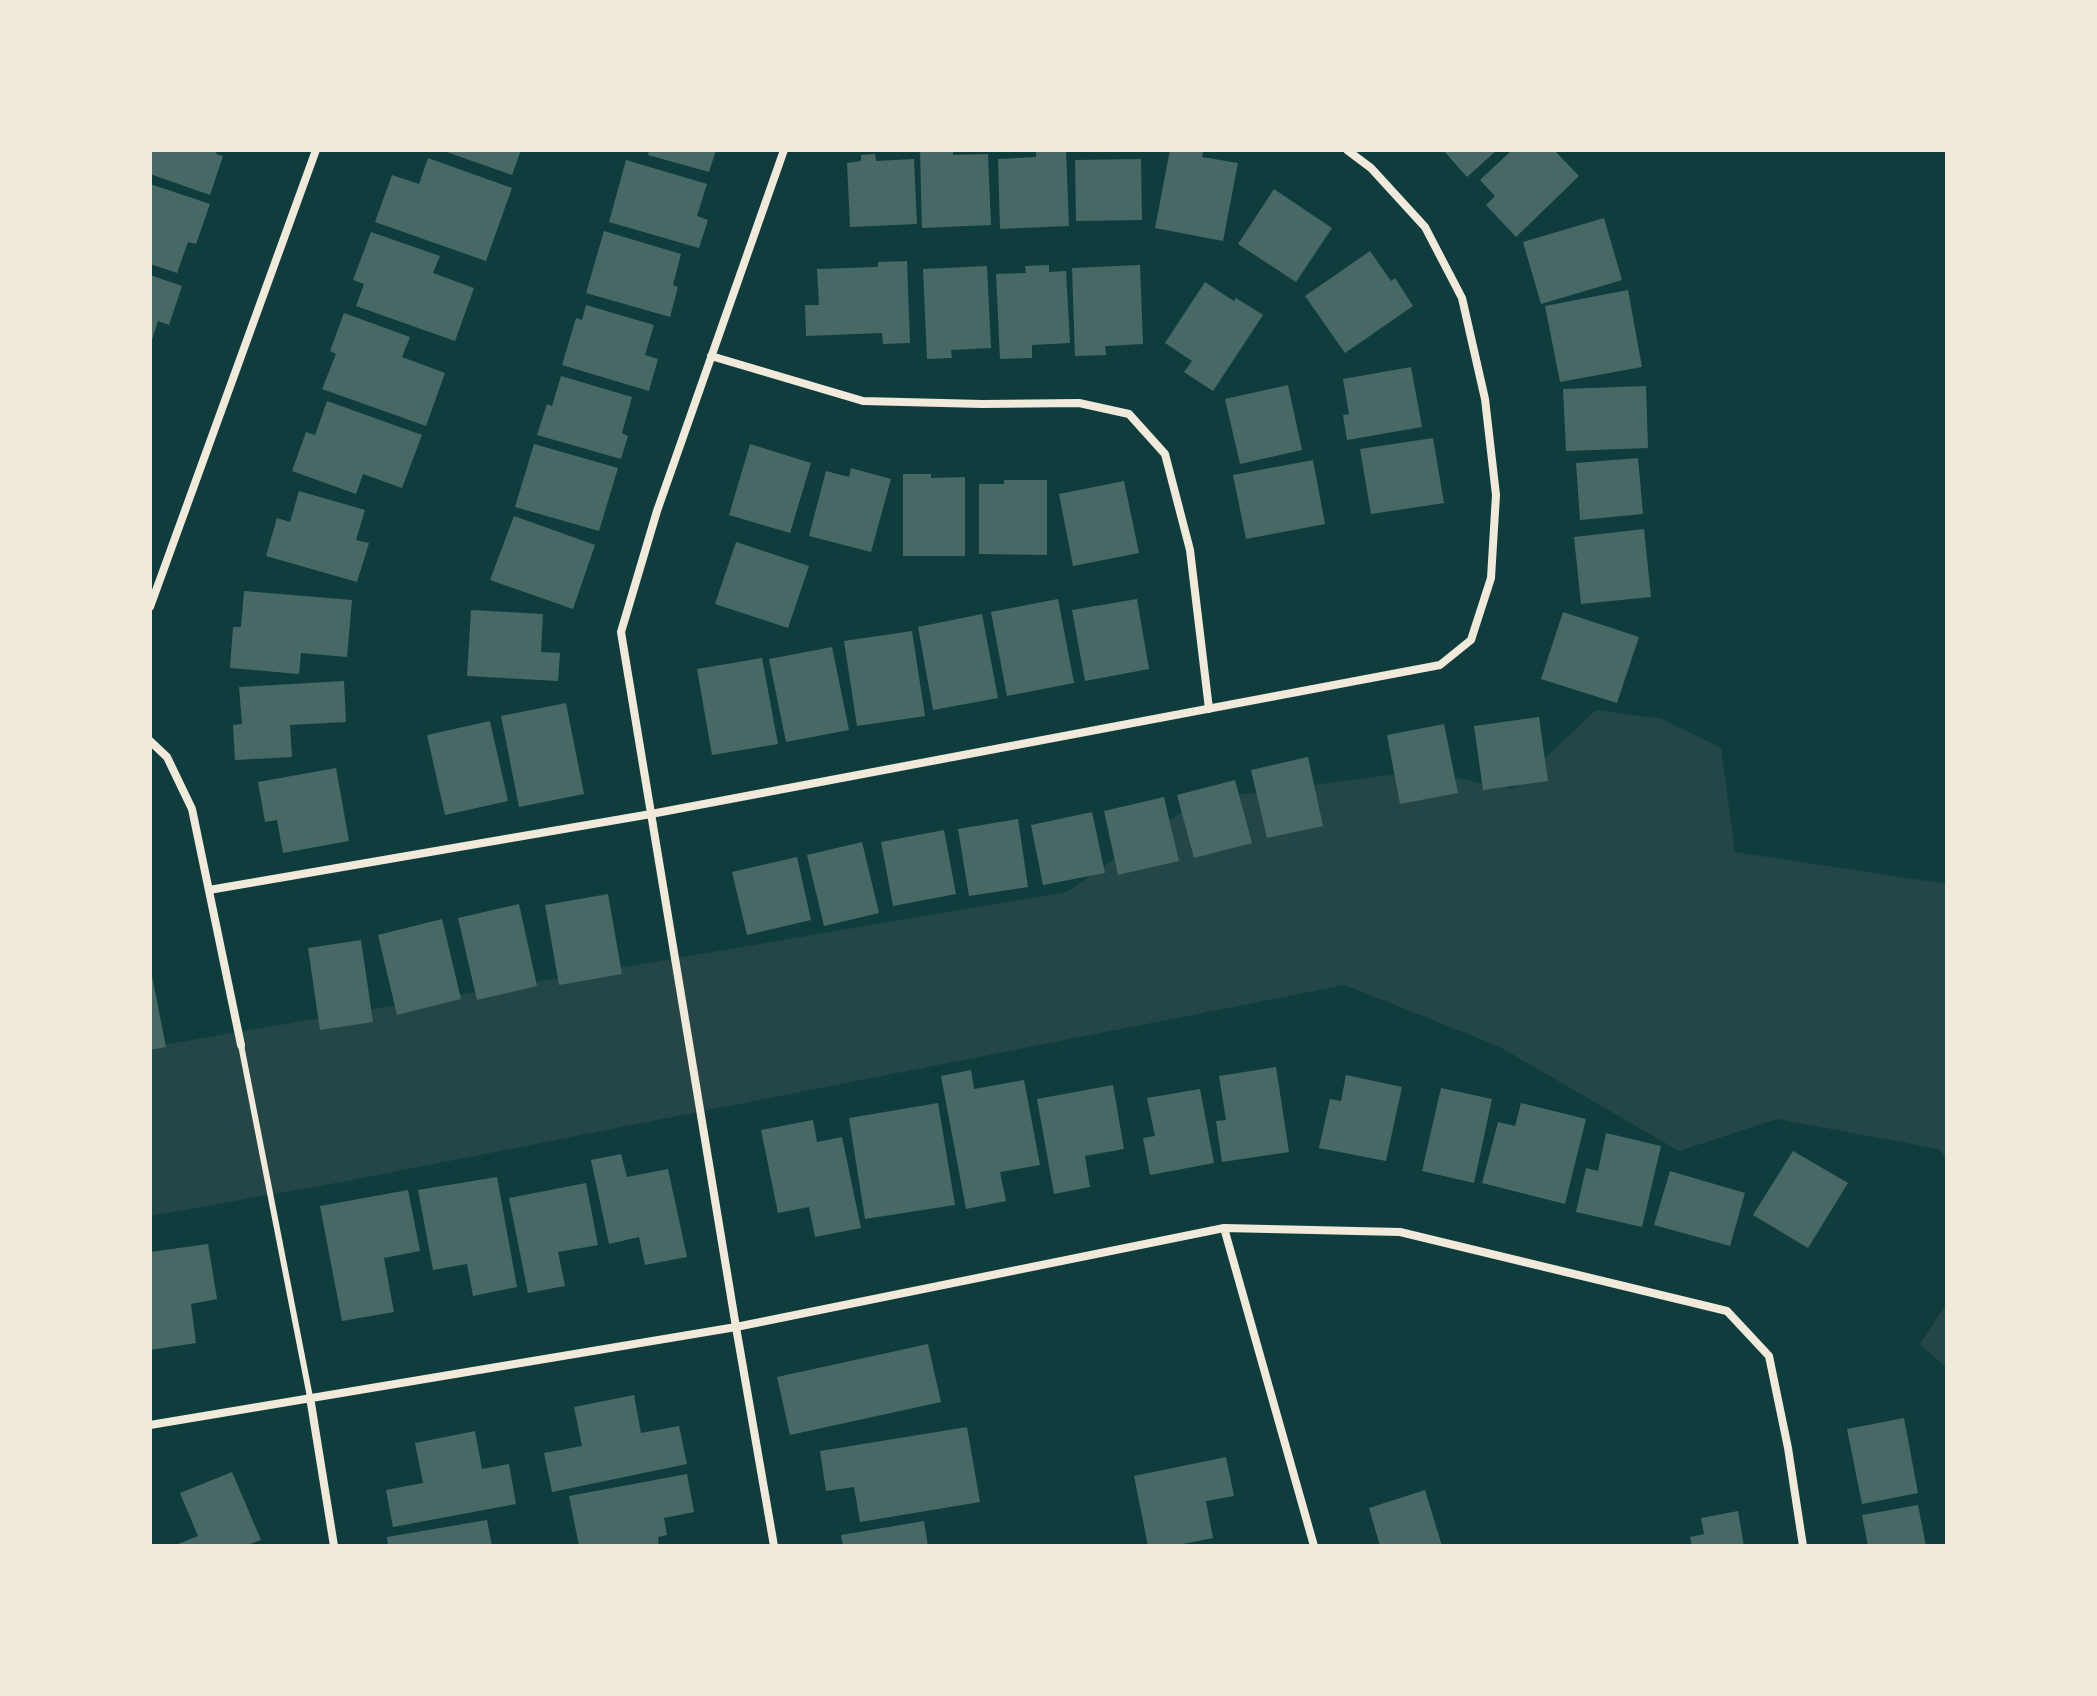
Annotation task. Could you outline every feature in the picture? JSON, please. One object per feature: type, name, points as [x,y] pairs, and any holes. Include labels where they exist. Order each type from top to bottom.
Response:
[{"type":"street","points":[[150,607],[316,150]]},
{"type":"street","points":[[774,1546],[621,632],[657,511],[784,150]]},
{"type":"street","points":[[209,890],[651,814],[1440,665],[1471,640],[1491,578],[1496,495],[1485,399],[1462,298],[1425,227],[1371,168],[1347,150]]},
{"type":"street","points":[[711,356],[863,401],[1079,403],[1129,414],[1165,454],[1190,550],[1209,709]]},
{"type":"street","points":[[150,741],[167,757],[192,809],[241,1045]]},
{"type":"street","points":[[1224,1228],[1314,1546]]},
{"type":"street","points":[[150,1425],[736,1327],[1224,1228],[1400,1232],[1727,1311],[1769,1356],[1788,1448],[1803,1546]]},
{"type":"street","points":[[310,1397],[334,1546]]},
{"type":"lane","points":[[241,1045],[310,1397]]},
{"type":"shaded area","points":[[1596,710],[1662,719],[1721,748],[1735,852],[1947,884],[1947,1161],[1939,1149],[1777,1119],[1679,1151],[1498,1046],[1345,985],[347,1181],[150,1216],[150,1047],[1067,892],[1199,800],[1420,771],[1512,789]]},
{"type":"shaded area","points":[[1947,1303],[1947,1368],[1920,1344]]},
{"type":"building","points":[[152,150],[217,150],[216,154],[223,156],[210,195],[150,174]]},
{"type":"building","points":[[441,150],[521,150],[512,175]]},
{"type":"building","points":[[649,150],[716,150],[709,172],[648,155]]},
{"type":"building","points":[[920,150],[953,150],[953,155],[988,154],[991,225],[922,228]]},
{"type":"building","points":[[1036,150],[1066,150],[1069,226],[1000,229],[998,159],[1036,157]]},
{"type":"building","points":[[1170,150],[1203,152],[1202,157],[1238,163],[1223,241],[1155,228]]},
{"type":"building","points":[[1443,150],[1497,150],[1467,177]]},
{"type":"building","points":[[1512,150],[1554,150],[1579,176],[1516,237],[1486,205],[1495,196],[1480,180]]},
{"type":"building","points":[[875,154],[876,161],[914,159],[917,224],[850,227],[847,163],[861,161],[861,155]]},
{"type":"building","points":[[428,158],[512,188],[486,261],[375,222],[392,175],[419,184]]},
{"type":"building","points":[[1141,159],[1142,220],[1076,221],[1075,160]]},
{"type":"building","points":[[626,160],[707,184],[697,216],[708,220],[699,248],[609,222]]},
{"type":"building","points":[[150,184],[210,204],[196,244],[188,242],[177,273],[150,264]]},
{"type":"building","points":[[1274,189],[1332,228],[1296,282],[1238,244]]},
{"type":"building","points":[[1604,218],[1622,280],[1541,304],[1523,242]]},
{"type":"building","points":[[604,231],[681,254],[673,285],[678,287],[670,317],[586,293]]},
{"type":"building","points":[[371,232],[440,256],[433,273],[474,288],[455,341],[356,306],[364,284],[353,280]]},
{"type":"building","points":[[1370,251],[1391,281],[1395,278],[1413,306],[1345,353],[1305,296]]},
{"type":"building","points":[[907,261],[910,343],[883,344],[882,333],[806,336],[805,305],[819,305],[817,269],[878,267],[878,262]]},
{"type":"building","points":[[1049,265],[1049,272],[1066,271],[1070,343],[1032,345],[1032,358],[1000,359],[996,274],[1026,273],[1025,266]]},
{"type":"building","points":[[1140,265],[1143,344],[1105,346],[1106,355],[1075,356],[1072,268]]},
{"type":"building","points":[[987,266],[991,348],[951,350],[952,358],[927,359],[923,269]]},
{"type":"building","points":[[150,275],[182,286],[169,325],[158,321],[151,343]]},
{"type":"building","points":[[1205,282],[1263,315],[1213,391],[1184,372],[1192,361],[1165,343]]},
{"type":"building","points":[[1628,290],[1642,367],[1560,382],[1545,306]]},
{"type":"building","points":[[586,305],[654,325],[645,355],[658,359],[649,391],[562,365],[576,318],[582,320]]},
{"type":"building","points":[[344,313],[410,337],[402,357],[445,373],[426,426],[322,389],[336,354],[330,351]]},
{"type":"building","points":[[1411,367],[1422,427],[1347,440],[1343,415],[1349,414],[1343,379]]},
{"type":"building","points":[[561,376],[632,397],[622,433],[628,436],[621,459],[537,435],[547,404],[552,406]]},
{"type":"building","points":[[1288,385],[1302,450],[1240,464],[1225,399]]},
{"type":"building","points":[[1646,386],[1648,448],[1566,451],[1563,389]]},
{"type":"building","points":[[327,401],[422,435],[402,488],[363,474],[356,494],[292,471],[306,432],[315,435]]},
{"type":"building","points":[[1433,438],[1444,503],[1371,514],[1360,449]]},
{"type":"building","points":[[534,444],[618,468],[599,531],[515,507]]},
{"type":"building","points":[[750,444],[811,463],[790,533],[729,515]]},
{"type":"building","points":[[1638,458],[1643,514],[1580,520],[1576,463]]},
{"type":"building","points":[[1313,460],[1325,524],[1246,539],[1233,475]]},
{"type":"building","points":[[851,468],[891,479],[871,552],[809,536],[826,471],[849,477]]},
{"type":"building","points":[[903,474],[931,474],[931,478],[965,477],[965,556],[903,556]]},
{"type":"building","points":[[1004,480],[1047,480],[1047,555],[979,554],[979,484],[1004,484]]},
{"type":"building","points":[[1124,481],[1139,553],[1073,566],[1059,494]]},
{"type":"building","points":[[299,491],[365,510],[356,540],[369,543],[357,582],[266,556],[277,518],[290,522]]},
{"type":"building","points":[[514,516],[595,545],[573,609],[490,580]]},
{"type":"building","points":[[1644,529],[1651,597],[1581,604],[1574,537]]},
{"type":"building","points":[[736,542],[809,566],[788,628],[715,604]]},
{"type":"building","points":[[244,591],[352,600],[347,657],[301,653],[299,674],[230,668],[233,627],[241,627]]},
{"type":"building","points":[[1058,599],[1074,683],[1007,696],[991,612]]},
{"type":"building","points":[[1137,599],[1149,669],[1085,681],[1072,610]]},
{"type":"building","points":[[471,610],[543,614],[541,652],[560,653],[558,681],[467,676]]},
{"type":"building","points":[[1563,612],[1639,637],[1617,703],[1541,679]]},
{"type":"building","points":[[982,614],[998,698],[933,710],[918,627]]},
{"type":"building","points":[[912,631],[925,716],[857,726],[844,641]]},
{"type":"building","points":[[832,647],[849,730],[786,742],[769,659]]},
{"type":"building","points":[[762,658],[778,744],[712,755],[697,669]]},
{"type":"building","points":[[344,681],[346,722],[290,725],[292,757],[235,760],[233,725],[242,724],[239,687]]},
{"type":"building","points":[[566,703],[584,794],[519,807],[501,716]]},
{"type":"building","points":[[1539,717],[1548,781],[1483,790],[1474,726]]},
{"type":"building","points":[[490,721],[508,801],[445,815],[427,735]]},
{"type":"building","points":[[1444,724],[1458,793],[1400,804],[1387,735]]},
{"type":"building","points":[[1308,757],[1323,826],[1267,838],[1251,770]]},
{"type":"building","points":[[336,768],[349,841],[283,853],[277,820],[265,822],[258,782]]},
{"type":"building","points":[[1235,780],[1252,843],[1194,858],[1177,795]]},
{"type":"building","points":[[1164,797],[1179,861],[1118,875],[1104,811]]},
{"type":"building","points":[[1092,812],[1105,873],[1043,885],[1031,825]]},
{"type":"building","points":[[1018,819],[1028,887],[969,896],[958,829]]},
{"type":"building","points":[[944,830],[956,894],[893,906],[881,842]]},
{"type":"building","points":[[862,842],[879,913],[824,926],[807,855]]},
{"type":"building","points":[[797,857],[811,920],[747,935],[732,872]]},
{"type":"building","points":[[608,894],[622,974],[559,985],[545,905]]},
{"type":"building","points":[[519,904],[537,986],[477,1000],[458,918]]},
{"type":"building","points":[[442,919],[461,999],[397,1015],[378,935]]},
{"type":"building","points":[[361,940],[373,1022],[320,1030],[308,948]]},
{"type":"building","points":[[150,972],[166,1047],[150,1050]]},
{"type":"building","points":[[1276,1067],[1289,1152],[1222,1162],[1216,1121],[1226,1120],[1219,1076]]},
{"type":"building","points":[[971,1070],[974,1089],[1024,1080],[1040,1165],[1000,1172],[1006,1201],[966,1209],[941,1076]]},
{"type":"building","points":[[1346,1075],[1402,1087],[1386,1161],[1319,1148],[1330,1099],[1341,1101]]},
{"type":"building","points":[[1113,1085],[1124,1149],[1085,1156],[1090,1187],[1054,1194],[1037,1099]]},
{"type":"building","points":[[1441,1088],[1492,1099],[1474,1183],[1422,1171]]},
{"type":"building","points":[[1200,1089],[1214,1163],[1150,1175],[1143,1138],[1155,1136],[1147,1098]]},
{"type":"building","points":[[938,1103],[955,1205],[865,1219],[849,1118]]},
{"type":"building","points":[[1521,1103],[1586,1119],[1565,1204],[1482,1183],[1498,1122],[1515,1126]]},
{"type":"building","points":[[813,1120],[817,1142],[842,1137],[861,1228],[815,1237],[809,1207],[778,1213],[761,1130]]},
{"type":"building","points":[[1606,1133],[1661,1146],[1642,1227],[1576,1212],[1586,1168],[1598,1171]]},
{"type":"building","points":[[1793,1151],[1848,1183],[1808,1248],[1753,1215]]},
{"type":"building","points":[[621,1154],[627,1177],[668,1169],[687,1257],[645,1265],[639,1237],[609,1244],[591,1160]]},
{"type":"building","points":[[1670,1171],[1745,1193],[1730,1246],[1654,1225]]},
{"type":"building","points":[[497,1177],[517,1287],[473,1296],[467,1264],[433,1270],[418,1190]]},
{"type":"building","points":[[586,1183],[598,1245],[558,1252],[565,1286],[528,1293],[509,1198]]},
{"type":"building","points":[[408,1190],[420,1251],[384,1258],[394,1312],[342,1321],[320,1206]]},
{"type":"building","points":[[208,1244],[217,1299],[191,1304],[196,1343],[150,1350],[150,1252]]},
{"type":"building","points":[[928,1344],[941,1402],[790,1435],[777,1377]]},
{"type":"building","points":[[634,1395],[641,1433],[679,1426],[687,1464],[552,1492],[544,1453],[582,1446],[574,1407]]},
{"type":"building","points":[[1904,1418],[1918,1493],[1862,1504],[1847,1429]]},
{"type":"building","points":[[967,1427],[980,1502],[860,1522],[854,1487],[826,1491],[820,1451]]},
{"type":"building","points":[[475,1431],[482,1469],[509,1464],[516,1504],[393,1527],[386,1490],[423,1483],[415,1443]]},
{"type":"building","points":[[1226,1457],[1234,1496],[1206,1501],[1213,1538],[1173,1546],[1148,1546],[1134,1476]]},
{"type":"building","points":[[232,1472],[261,1540],[245,1546],[173,1546],[198,1536],[180,1493]]},
{"type":"building","points":[[687,1474],[694,1512],[664,1518],[667,1535],[658,1537],[659,1546],[579,1546],[569,1496]]},
{"type":"building","points":[[1425,1490],[1442,1546],[1380,1546],[1369,1508]]},
{"type":"building","points":[[1918,1505],[1926,1546],[1868,1546],[1862,1515]]},
{"type":"building","points":[[1738,1511],[1744,1546],[1692,1546],[1690,1537],[1704,1534],[1701,1518]]},
{"type":"building","points":[[487,1520],[492,1546],[388,1546],[387,1537]]},
{"type":"building","points":[[924,1521],[928,1546],[843,1546],[841,1535]]}]
